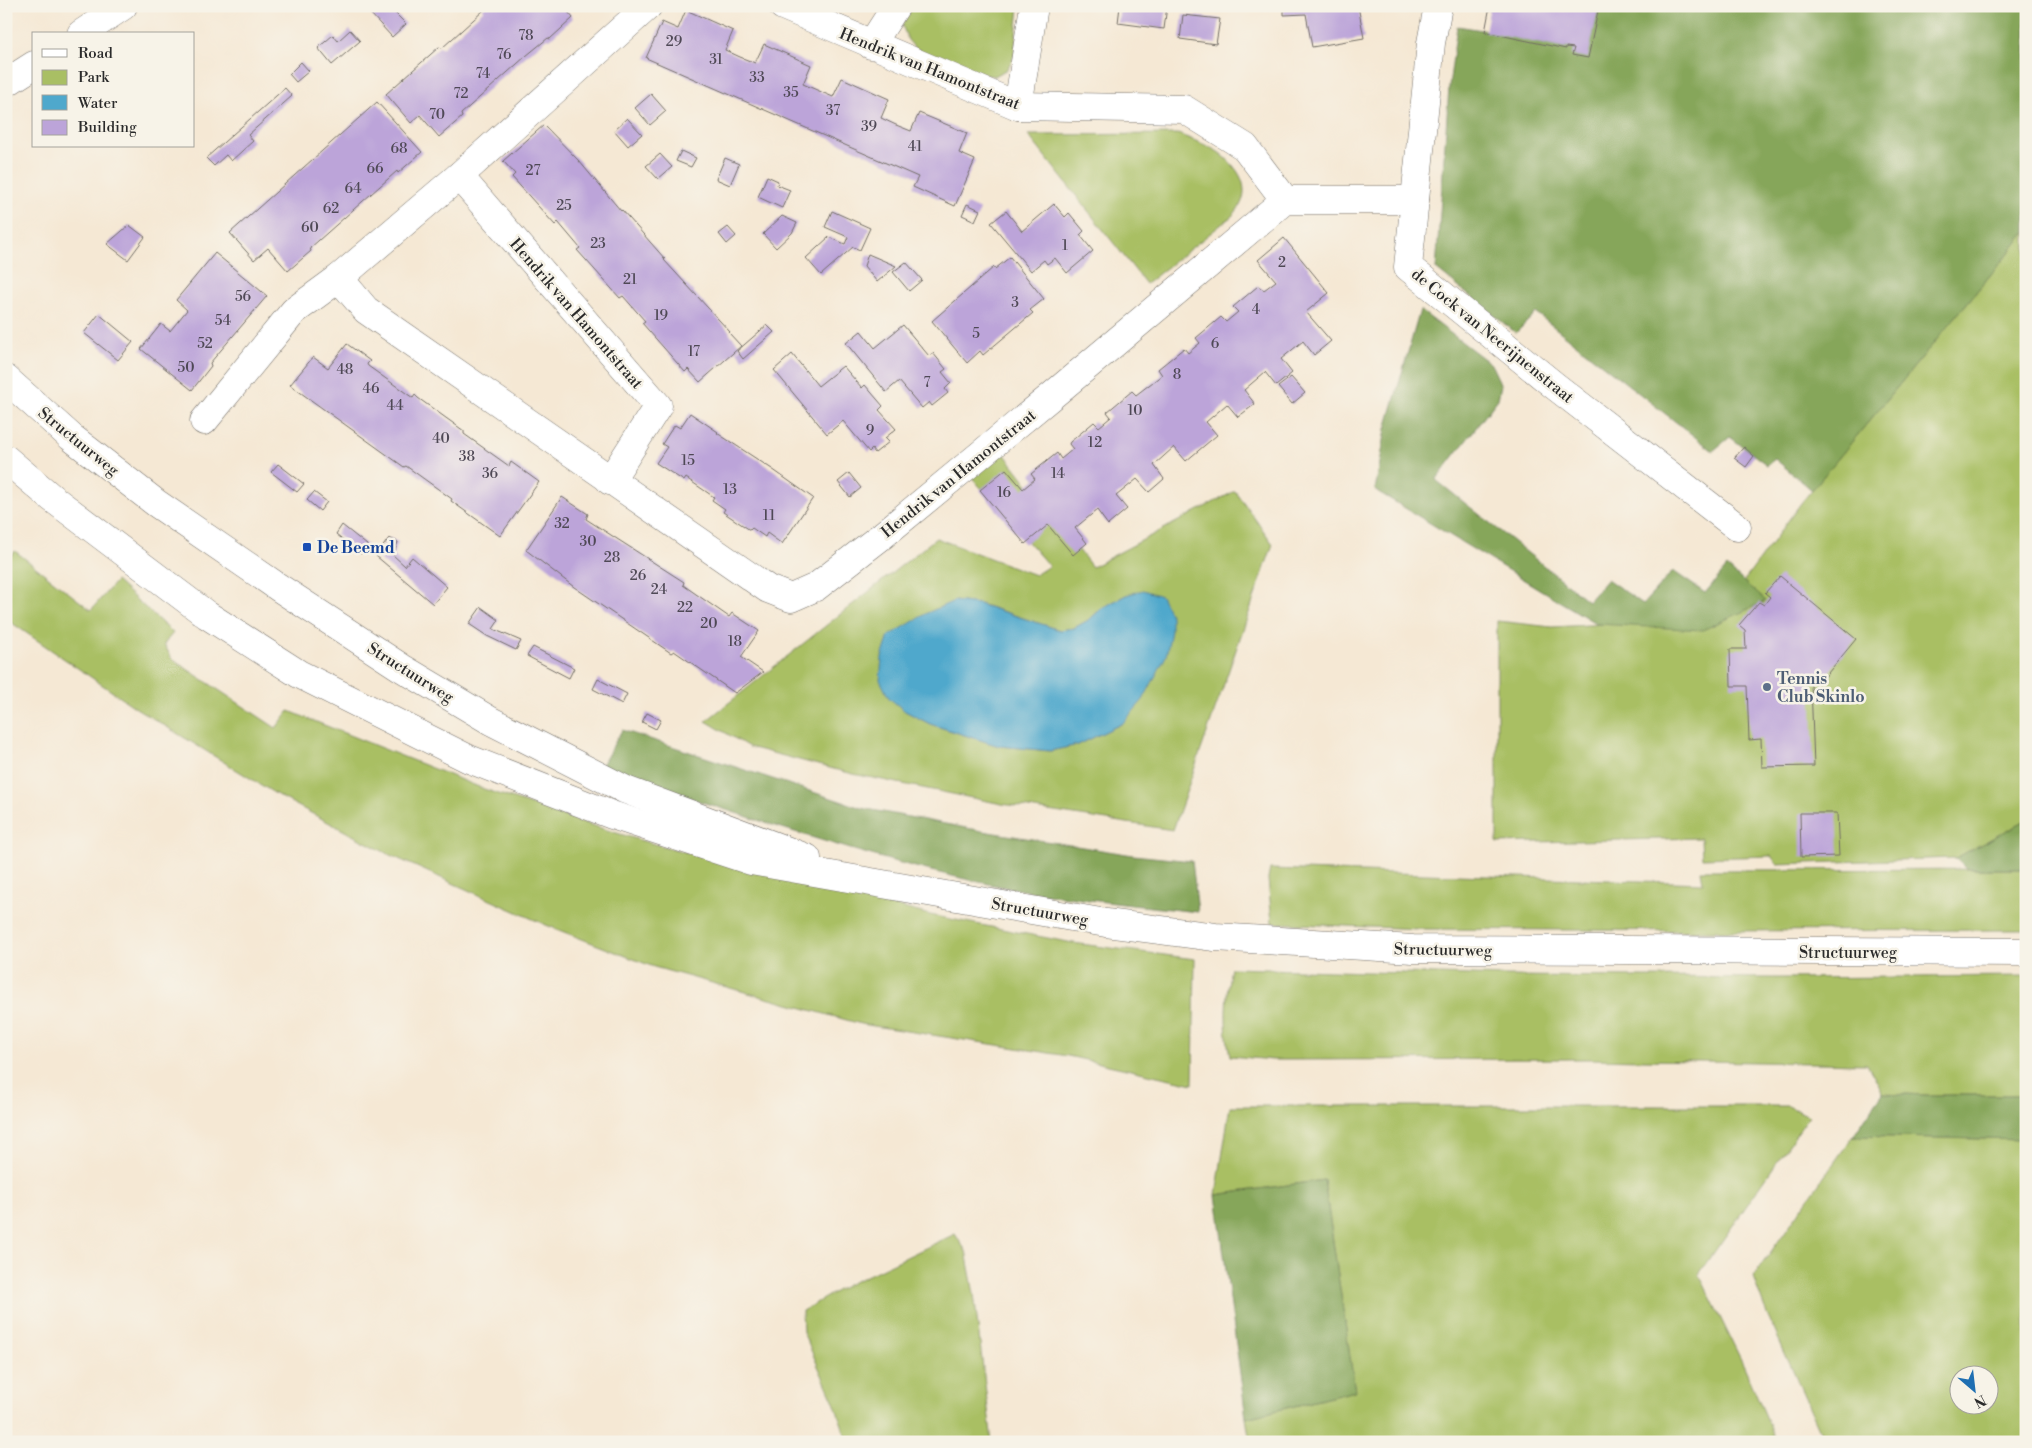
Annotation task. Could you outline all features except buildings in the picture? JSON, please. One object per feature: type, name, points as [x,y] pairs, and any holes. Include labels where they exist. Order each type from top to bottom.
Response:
[{"type":"street","points":[[84,32],[123,6]]},
{"type":"street","points":[[204,421],[294,311],[339,278],[459,176],[648,6]]},
{"type":"street","name":"Hendrik van Hamontstraat","points":[[339,278],[366,310],[768,589],[791,598],[816,587],[883,535],[1285,200],[1245,146],[1184,109],[1018,106],[783,6]]},
{"type":"street","points":[[872,45],[896,6]]},
{"type":"street","points":[[1018,106],[1034,6]]},
{"type":"street","name":"de Cock van Neerijnenstraat","points":[[1438,6],[1431,43],[1408,267],[1555,386],[1737,527]]},
{"type":"street","points":[[6,83],[32,66]]},
{"type":"street","name":"Hendrik van Hamontstraat","points":[[459,176],[658,406],[610,481]]},
{"type":"street","points":[[1285,200],[1415,200]]},
{"type":"street","name":"Structuurweg","points":[[6,379],[71,437],[156,503],[278,588],[402,668],[491,721],[626,790],[865,880]]},
{"type":"street","name":"Structuurweg","points":[[6,459],[52,498],[207,615],[299,674],[469,759],[612,815],[751,861],[1106,923],[1215,937],[1413,950],[2026,952]]},
{"type":"green space","points":[[913,6],[1019,6],[1014,57],[1007,69],[995,76],[968,73],[916,49],[908,40],[902,25]]},
{"type":"green space","points":[[1559,6],[2026,6],[2026,232],[1812,490],[1775,459],[1767,465],[1730,437],[1713,451],[1536,313],[1516,333],[1436,269],[1449,87],[1457,26],[1552,41]]},
{"type":"green space","points":[[1178,134],[1211,148],[1229,161],[1243,183],[1243,200],[1232,216],[1146,284],[1028,135]]},
{"type":"green space","points":[[2026,232],[2026,820],[1956,858],[1777,864],[1771,856],[1702,858],[1701,838],[1497,843],[1497,621],[1552,627],[1717,618],[1801,503]]},
{"type":"green space","points":[[1420,310],[1491,364],[1501,385],[1498,399],[1436,480],[1588,601],[1607,579],[1643,604],[1673,571],[1705,593],[1727,567],[1766,601],[1703,630],[1597,624],[1375,490],[1386,429]]},
{"type":"green space","points":[[999,447],[1092,567],[1235,491],[1273,544],[1173,830],[1002,804],[853,774],[749,747],[706,721],[936,538],[1035,575],[1049,566],[968,473]],"holes":[[[1126,595],[1123,723],[1078,745],[1050,751],[999,746],[930,724],[905,711],[954,601],[980,604],[1060,630],[1074,628],[1090,619],[1103,607]]]},
{"type":"green space","points":[[15,551],[91,610],[116,581],[173,633],[164,644],[172,659],[276,728],[289,711],[484,789],[594,826],[643,841],[930,915],[1073,943],[1195,959],[1193,1084],[1068,1056],[861,1024],[654,967],[546,925],[390,855],[279,796],[136,708],[6,619],[6,561]]},
{"type":"green space","points":[[622,730],[862,808],[982,831],[1133,855],[1192,861],[1198,912],[1086,900],[1002,887],[888,860],[803,835],[634,780],[602,765]]},
{"type":"green space","points":[[2026,820],[2026,869],[1966,869],[1956,858]]},
{"type":"green space","points":[[1270,869],[1703,883],[1701,870],[2026,869],[2026,930],[1712,931],[1419,929],[1272,923],[1268,879]]},
{"type":"green space","points":[[1231,968],[1507,976],[1780,978],[2026,976],[2026,1095],[1883,1093],[1867,1064],[1589,1059],[1273,1060],[1230,1056],[1226,1012]]},
{"type":"green space","points":[[1883,1093],[2026,1095],[2026,1140],[1853,1136]]},
{"type":"green space","points":[[1230,1106],[1788,1106],[1809,1116],[1699,1274],[1744,1366],[1777,1442],[1250,1442],[1246,1418],[1355,1391],[1324,1180],[1216,1195]]},
{"type":"green space","points":[[1853,1136],[2026,1140],[2026,1442],[1825,1442],[1764,1307],[1753,1277]]},
{"type":"green space","points":[[1324,1180],[1355,1391],[1246,1418],[1216,1195]]},
{"type":"green space","points":[[955,1234],[966,1251],[974,1294],[992,1442],[848,1442],[834,1402],[803,1332],[802,1311],[847,1285]]},
{"type":"water","points":[[1143,590],[1161,596],[1171,616],[1171,631],[1166,656],[1143,700],[1123,723],[1078,745],[1050,751],[999,746],[930,724],[905,711],[889,698],[880,680],[882,657],[889,636],[927,613],[954,601],[979,604],[1060,630],[1074,628],[1090,619],[1102,608],[1126,595]]},
{"type":"place","name":"De Beemd","points":[[307,547]]},
{"type":"place","name":"Tennis Club Skinlo","points":[[1767,687]]}]
